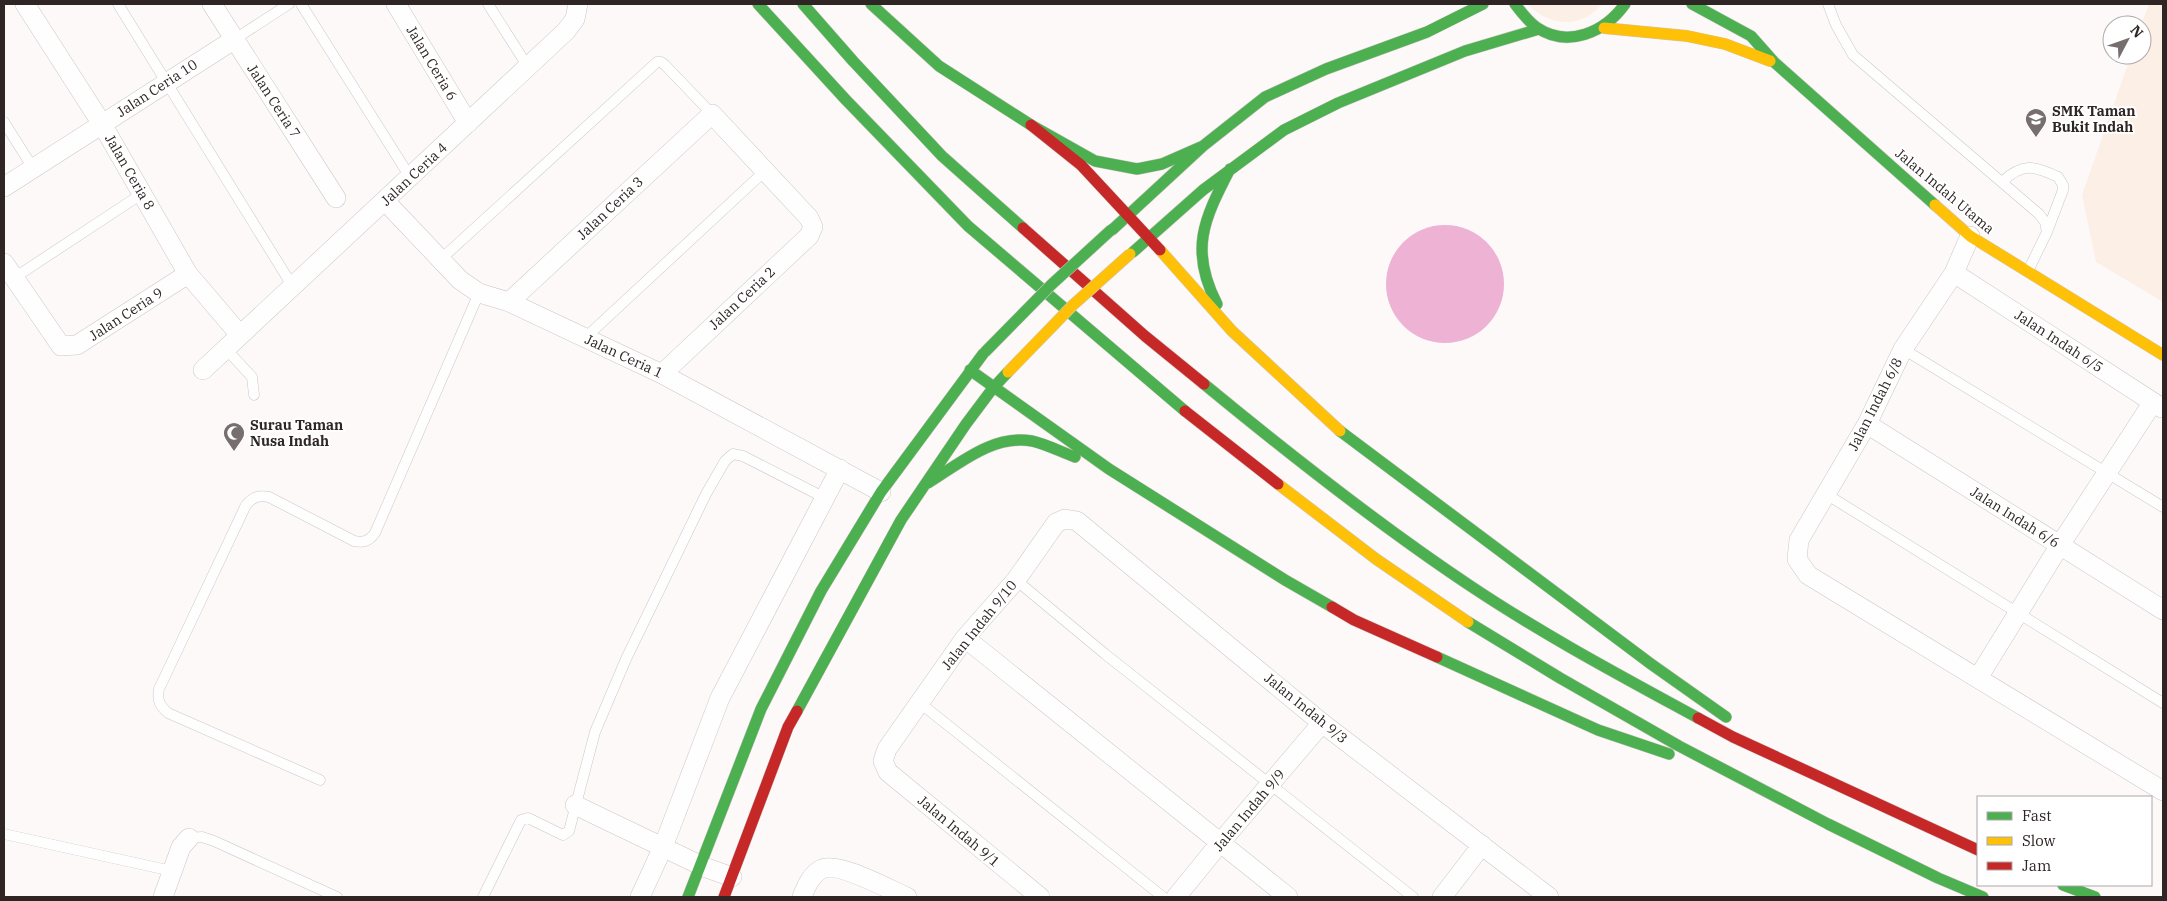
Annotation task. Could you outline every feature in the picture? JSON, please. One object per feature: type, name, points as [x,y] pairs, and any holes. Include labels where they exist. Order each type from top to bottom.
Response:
[{"type":"main road","points":[[758,4],[846,100],[968,226],[1209,432],[1376,559],[1471,624],[1560,678],[1730,774],[1938,878],[1983,897]]},
{"type":"main road","points":[[803,4],[853,61],[942,156],[1145,336],[1234,409],[1370,514],[1472,587],[1593,662],[1733,737],[1977,850]]},
{"type":"main road","points":[[871,4],[940,66],[1031,125],[1096,161],[1137,169],[1162,164],[1203,146]]},
{"type":"main road","points":[[1427,32],[1459,4]]},
{"type":"main road","points":[[688,897],[761,709],[821,591],[881,492],[985,352],[1051,285],[1203,146],[1265,97],[1326,69],[1427,32],[1483,4]]},
{"type":"main road","points":[[1515,4],[1525,18],[1539,29],[1555,35],[1572,37],[1588,35],[1604,28],[1619,15],[1625,4]]},
{"type":"main road","points":[[1694,4],[1751,36],[1774,62]]},
{"type":"main road","points":[[1604,28],[1686,36],[1725,44],[1774,62]]},
{"type":"main road","points":[[724,897],[788,727],[891,537],[993,388],[1008,372],[1073,306],[1149,237],[1230,169],[1284,130],[1338,103],[1465,51],[1539,29]]},
{"type":"main road","name":"Jalan Indah Utama","points":[[1774,62],[1970,236],[2163,355]]},
{"type":"main road","points":[[1031,125],[1081,165],[1149,237],[1232,332],[1346,436],[1651,664],[1728,718],[1772,754]]},
{"type":"main road","points":[[1230,169],[1208,212],[1201,241],[1205,281],[1232,332]]},
{"type":"main road","points":[[970,370],[1109,469],[1285,580],[1354,620],[1598,730],[1730,774]]},
{"type":"main road","points":[[928,483],[976,453],[1003,440],[1032,442],[1109,469]]},
{"type":"main road","points":[[2066,886],[2095,897]]},
{"type":"street","name":"Jalan Ceria 8","points":[[26,4],[102,124],[188,274],[240,335]]},
{"type":"street","name":"Jalan Ceria 7","points":[[212,4],[336,198]]},
{"type":"street","name":"Jalan Ceria 6","points":[[396,4],[468,123]]},
{"type":"street","name":"Jalan Ceria 4","points":[[203,370],[528,68],[566,31],[575,19],[578,5]]},
{"type":"street","name":"Jalan Ceria 10","points":[[4,187],[235,39]]},
{"type":"street","points":[[712,114],[766,170]]},
{"type":"street","name":"Jalan Ceria 3","points":[[508,302],[712,114]]},
{"type":"street","name":"Jalan Ceria 2","points":[[662,374],[809,236],[813,227],[809,218],[766,170]]},
{"type":"street","name":"Jalan Ceria 1","points":[[385,201],[460,280],[479,293],[508,302],[662,374],[881,492]]},
{"type":"street","name":"Jalan Indah 6/8","points":[[1970,236],[1954,272],[1903,349],[1867,424],[1799,540],[1797,559],[1808,575],[1978,678]]},
{"type":"street","name":"Jalan Ceria 9","points":[[9,270],[61,346],[77,345],[188,274]]},
{"type":"street","name":"Jalan Indah 6/5","points":[[1954,272],[2158,405]]},
{"type":"street","points":[[2158,405],[2106,473],[1978,678],[2160,782]]},
{"type":"street","name":"Jalan Indah 6/6","points":[[1867,424],[2163,610]]},
{"type":"street","points":[[640,897],[663,847],[720,698],[840,469]]},
{"type":"street","name":"Jalan Indah 9/10","points":[[883,761],[887,750],[965,638],[1016,580],[1056,523],[1065,519]]},
{"type":"street","name":"Jalan Indah 9/3","points":[[1065,519],[1077,520],[1322,723],[1549,897]]},
{"type":"street","points":[[965,638],[1288,897]]},
{"type":"street","name":"Jalan Indah 9/9","points":[[1176,897],[1322,723]]},
{"type":"street","name":"Jalan Indah 9/1","points":[[883,761],[888,772],[1040,897]]},
{"type":"street","points":[[575,805],[701,865],[732,877]]},
{"type":"street","points":[[162,897],[181,847],[189,838]]},
{"type":"street","points":[[1442,897],[1482,845]]},
{"type":"street","points":[[802,897],[807,884],[815,874],[823,868],[837,867],[907,897]]},
{"type":"lane","points":[[118,4],[294,287]]},
{"type":"lane","points":[[235,39],[289,4]]},
{"type":"lane","points":[[301,4],[410,177]]},
{"type":"lane","points":[[488,4],[528,68]]},
{"type":"lane","points":[[1828,4],[1853,56],[2039,214],[2045,222],[2047,232]]},
{"type":"lane","points":[[440,260],[657,62],[665,65],[712,114]]},
{"type":"lane","points":[[4,122],[33,168]]},
{"type":"lane","points":[[2002,182],[2013,172],[2025,167],[2058,176],[2063,185],[2063,190],[2047,232],[2027,272]]},
{"type":"lane","points":[[585,338],[766,170]]},
{"type":"lane","points":[[9,270],[143,193]]},
{"type":"lane","points":[[320,780],[168,713],[161,707],[158,698],[159,689],[246,506],[252,499],[260,496],[269,497],[354,541],[362,542],[370,539],[375,533],[479,293]]},
{"type":"lane","points":[[226,349],[252,377],[254,394]]},
{"type":"lane","points":[[1903,349],[2163,507]]},
{"type":"lane","points":[[482,897],[521,820],[528,818],[563,835],[568,831],[595,732],[626,659],[706,494],[725,461],[733,454],[744,456],[825,498]]},
{"type":"lane","points":[[1826,494],[2163,703]]},
{"type":"lane","points":[[1016,580],[1105,654],[1271,783],[1413,897]]},
{"type":"lane","points":[[920,703],[1163,897]]},
{"type":"lane","points":[[4,834],[172,871]]},
{"type":"lane","points":[[189,838],[202,837],[214,841],[337,897]]},
{"type":"shaded area","points":[[1527,4],[1602,4],[1584,18],[1565,22],[1545,17]]},
{"type":"shaded area","points":[[2149,4],[2163,4],[2163,302],[2096,262],[2082,195],[2128,65],[2152,65],[2152,15],[2145,15]]},
{"type":"shaded area","points":[[1445,225],[1457,226],[1468,230],[1487,242],[1499,261],[1503,272],[1503,296],[1499,307],[1487,326],[1468,338],[1457,342],[1445,343],[1433,342],[1422,338],[1403,326],[1391,307],[1387,296],[1386,284],[1387,272],[1391,261],[1403,242],[1422,230],[1433,226]]},
{"type":"traffic: fast","points":[[758,4],[846,100],[968,226],[1185,411]]},
{"type":"traffic: fast","points":[[803,4],[853,61],[942,156],[1023,228]]},
{"type":"traffic: fast","points":[[871,4],[939,66],[1031,125],[1095,161],[1137,169],[1162,164],[1203,146]]},
{"type":"traffic: fast","points":[[1112,230],[1203,146],[1265,97],[1326,69],[1427,32],[1483,4]]},
{"type":"traffic: fast","points":[[1515,4],[1536,27],[1561,37],[1573,37],[1596,29],[1607,23],[1625,4]]},
{"type":"traffic: fast","points":[[1692,4],[1751,36],[1774,62],[1935,205]]},
{"type":"traffic: fast","points":[[1133,252],[1203,190],[1284,130],[1338,103],[1465,51],[1539,29]]},
{"type":"traffic: fast","points":[[1217,304],[1208,285],[1204,267],[1203,235],[1213,204],[1230,169]]},
{"type":"traffic: fast","points":[[985,352],[1051,285],[1111,230]]},
{"type":"traffic: fast","points":[[688,897],[761,709],[821,591],[881,492],[983,354]]},
{"type":"traffic: fast","points":[[970,370],[1109,469],[1285,580],[1332,607]]},
{"type":"traffic: fast","points":[[797,711],[901,520],[966,424],[993,388],[1008,372]]},
{"type":"traffic: fast","points":[[1204,384],[1335,489],[1472,587],[1555,638],[1698,718]]},
{"type":"traffic: fast","points":[[1340,431],[1651,664],[1726,717]]},
{"type":"traffic: fast","points":[[928,483],[977,452],[1004,442],[1032,441],[1075,457]]},
{"type":"traffic: fast","points":[[1468,622],[1560,678],[1679,746],[1828,824],[1938,878],[1983,897]]},
{"type":"traffic: fast","points":[[1437,657],[1598,730],[1669,754]]},
{"type":"traffic: fast","points":[[2066,886],[2095,897]]},
{"type":"traffic: slow","points":[[1604,28],[1687,36],[1725,44],[1770,61]]},
{"type":"traffic: slow","points":[[1935,205],[1970,236],[2163,355]]},
{"type":"traffic: slow","points":[[1160,250],[1232,331],[1340,431]]},
{"type":"traffic: slow","points":[[1008,372],[1073,305],[1130,254]]},
{"type":"traffic: slow","points":[[1278,484],[1376,559],[1468,622]]},
{"type":"traffic: jam","points":[[1031,125],[1081,165],[1160,250]]},
{"type":"traffic: jam","points":[[1023,228],[1145,336],[1204,384]]},
{"type":"traffic: jam","points":[[1185,411],[1278,484]]},
{"type":"traffic: jam","points":[[1332,607],[1354,620],[1437,657]]},
{"type":"traffic: jam","points":[[724,897],[788,727],[797,711]]},
{"type":"traffic: jam","points":[[1698,718],[1733,737],[1977,850]]},
{"type":"place","name":"SMK Taman Bukit Indah","points":[[2036,138]]},
{"type":"place","name":"Surau Taman Nusa Indah","points":[[234,452]]}]
